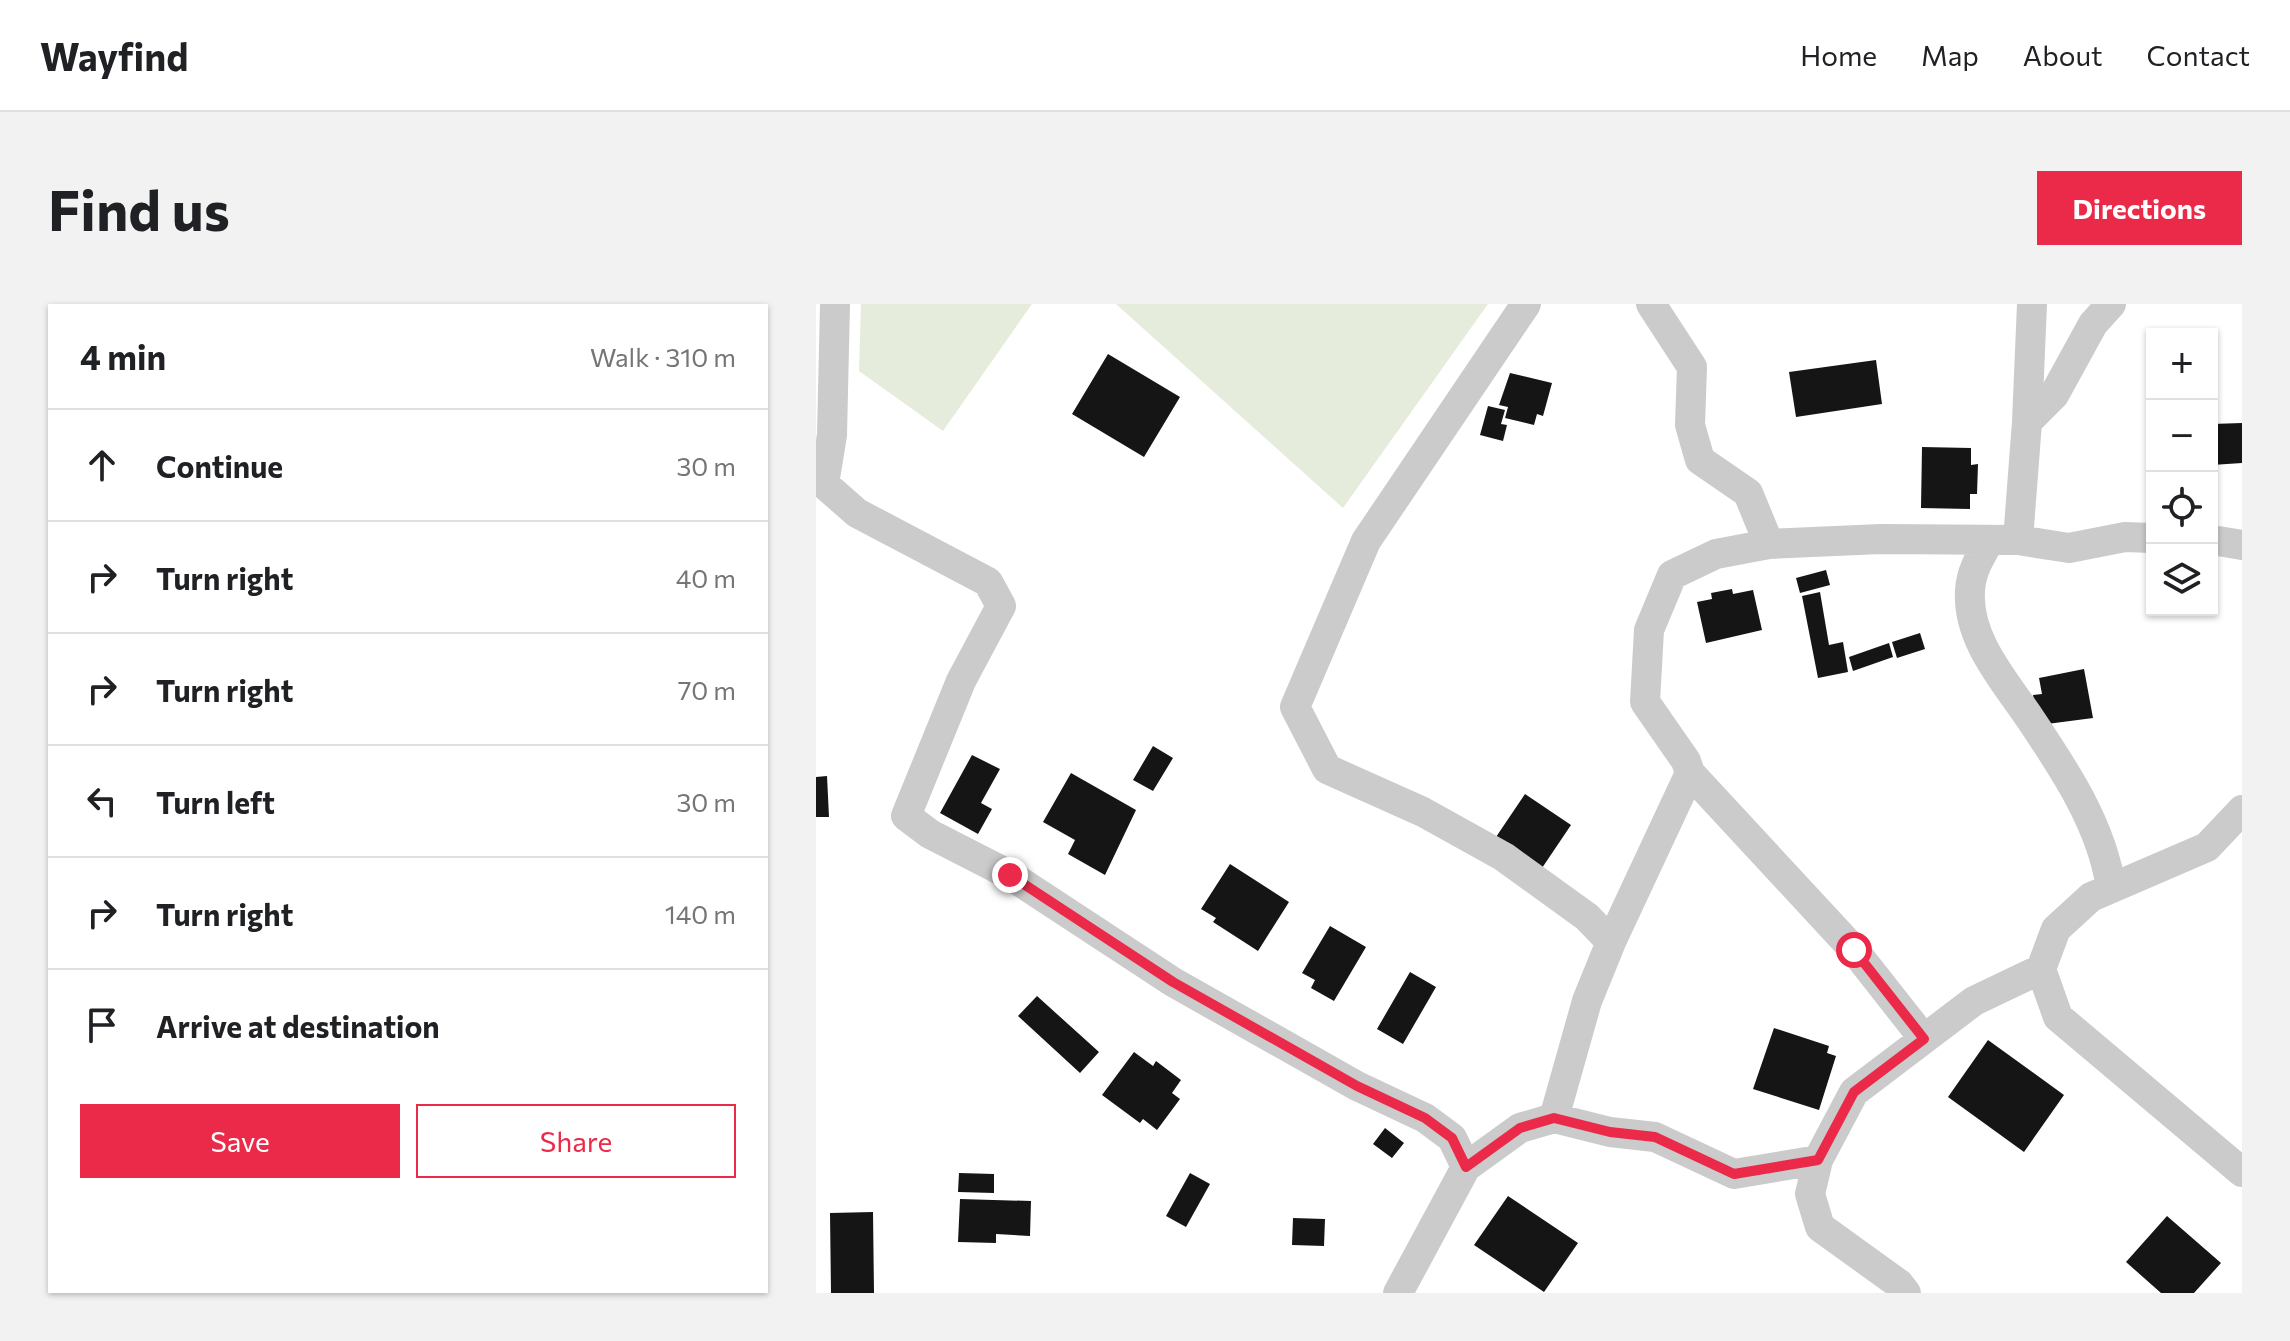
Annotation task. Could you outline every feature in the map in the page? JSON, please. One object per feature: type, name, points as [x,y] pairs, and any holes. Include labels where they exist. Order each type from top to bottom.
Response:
[{"type":"street","points":[[835,304],[832,435],[824,484],[857,513],[988,582],[1001,606],[961,681],[906,816],[930,834],[1010,875],[1173,982],[1357,1086],[1425,1118],[1452,1138],[1466,1167]]},
{"type":"street","points":[[1526,304],[1366,541],[1295,707],[1327,769],[1423,812],[1504,857],[1587,917],[1611,942]]},
{"type":"street","points":[[1651,304],[1692,367],[1690,425],[1700,460],[1748,493],[1769,544]]},
{"type":"street","points":[[2032,304],[2027,422],[2004,540],[1975,565],[1970,593],[1976,629],[2000,679],[2029,717],[2093,823],[2107,860],[2111,888]]},
{"type":"street","points":[[2027,422],[2054,395],[2093,324],[2111,304]]},
{"type":"street","points":[[1924,1039],[1854,950],[1690,773],[1645,702],[1649,630],[1672,575],[1716,554],[1769,544],[1881,539],[2004,540],[2069,548],[2125,537],[2146,538]]},
{"type":"street","points":[[2218,541],[2242,545]]},
{"type":"street","points":[[1554,1118],[1587,1001],[1611,942],[1690,773]]},
{"type":"street","points":[[2242,810],[2207,847],[2091,897],[2056,929],[2041,969],[2058,1017],[2242,1172]]},
{"type":"street","points":[[1906,1293],[1899,1284],[1820,1227],[1810,1194],[1818,1160],[1854,1092],[1974,1001],[2041,969]]},
{"type":"street","points":[[1398,1293],[1466,1167],[1520,1128],[1554,1118],[1610,1132],[1655,1137],[1734,1174],[1818,1160]]},
{"type":"green space","points":[[861,304],[1032,304],[943,431],[859,371]]},
{"type":"green space","points":[[1116,304],[1488,304],[1343,508]]},
{"type":"building","points":[[1108,354],[1180,397],[1144,457],[1072,414]]},
{"type":"building","points":[[1876,360],[1882,404],[1796,417],[1789,372]]},
{"type":"building","points":[[1510,373],[1552,383],[1543,416],[1537,414],[1534,425],[1505,418],[1508,407],[1499,405]]},
{"type":"building","points":[[1488,406],[1505,410],[1501,424],[1507,425],[1503,441],[1480,435]]},
{"type":"building","points":[[2242,423],[2242,463],[2218,465],[2218,424]]},
{"type":"building","points":[[1922,447],[1971,448],[1971,465],[1978,464],[1977,494],[1970,494],[1970,509],[1921,508]]},
{"type":"building","points":[[1826,570],[1830,585],[1800,593],[1796,578]]},
{"type":"building","points":[[1732,589],[1733,594],[1753,590],[1762,630],[1706,643],[1697,602],[1712,599],[1711,593]]},
{"type":"building","points":[[1820,592],[1829,645],[1843,642],[1848,672],[1818,678],[1802,596]]},
{"type":"building","points":[[1920,633],[1925,649],[1897,658],[1892,642]]},
{"type":"building","points":[[1889,643],[1893,657],[1853,671],[1849,657]]},
{"type":"building","points":[[2084,669],[2093,718],[2047,724],[2037,720],[2033,695],[2042,694],[2039,678]]},
{"type":"building","points":[[1153,746],[1173,758],[1153,791],[1133,780]]},
{"type":"building","points":[[972,755],[1000,769],[981,803],[992,809],[978,834],[940,813]]},
{"type":"building","points":[[1071,773],[1136,810],[1105,875],[1068,854],[1075,840],[1043,822]]},
{"type":"building","points":[[827,776],[829,817],[816,817],[816,777]]},
{"type":"building","points":[[1525,794],[1571,825],[1542,868],[1496,837]]},
{"type":"building","points":[[1230,864],[1289,902],[1258,951],[1213,922],[1216,918],[1201,909]]},
{"type":"building","points":[[1330,926],[1366,947],[1334,1001],[1311,988],[1315,980],[1302,973]]},
{"type":"building","points":[[1410,972],[1436,987],[1403,1044],[1377,1029]]},
{"type":"building","points":[[1037,996],[1099,1052],[1080,1073],[1018,1016]]},
{"type":"building","points":[[1774,1028],[1829,1046],[1827,1053],[1836,1056],[1819,1110],[1753,1089]]},
{"type":"building","points":[[1988,1040],[2064,1095],[2024,1152],[1948,1097]]},
{"type":"building","points":[[1134,1052],[1153,1066],[1156,1061],[1181,1080],[1172,1093],[1180,1099],[1157,1130],[1143,1119],[1140,1123],[1102,1095]]},
{"type":"building","points":[[1385,1128],[1404,1143],[1392,1158],[1373,1144]]},
{"type":"building","points":[[959,1173],[994,1174],[994,1193],[958,1192]]},
{"type":"building","points":[[1190,1173],[1210,1184],[1186,1227],[1166,1216]]},
{"type":"building","points":[[1508,1196],[1578,1243],[1544,1292],[1474,1245]]},
{"type":"building","points":[[960,1199],[1031,1201],[1030,1236],[996,1234],[996,1243],[958,1242]]},
{"type":"building","points":[[873,1212],[874,1293],[831,1293],[830,1213]]},
{"type":"building","points":[[2167,1216],[2221,1263],[2194,1293],[2161,1293],[2126,1262]]},
{"type":"building","points":[[1293,1218],[1325,1219],[1324,1246],[1292,1245]]},
{"type":"route","points":[[1010,875],[1173,982],[1357,1086],[1425,1118],[1452,1138],[1466,1167],[1520,1128],[1554,1118],[1610,1132],[1655,1137],[1734,1174],[1818,1160],[1854,1092],[1924,1039],[1854,950]]}]
